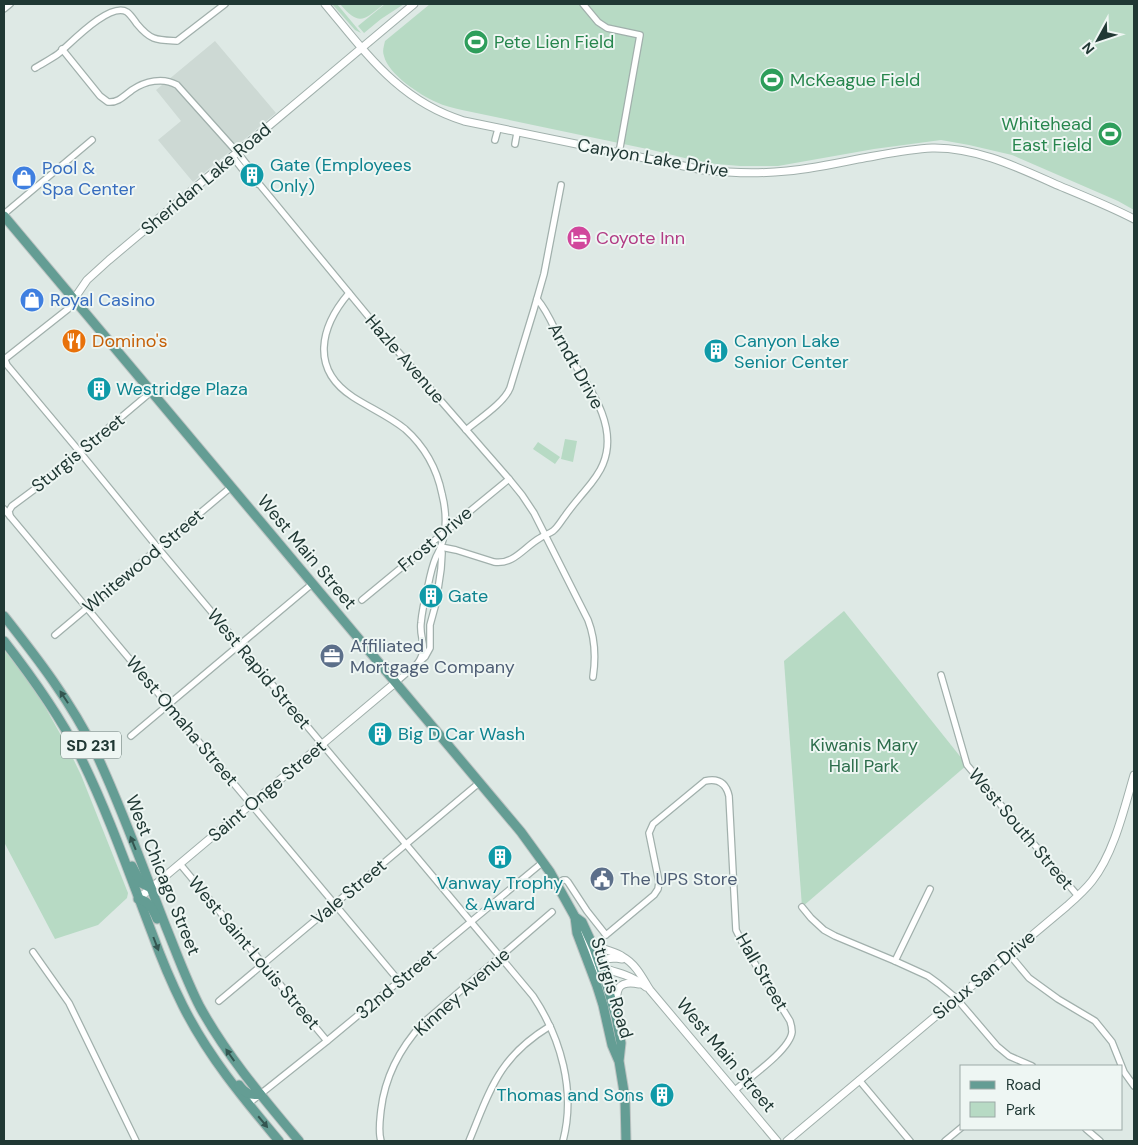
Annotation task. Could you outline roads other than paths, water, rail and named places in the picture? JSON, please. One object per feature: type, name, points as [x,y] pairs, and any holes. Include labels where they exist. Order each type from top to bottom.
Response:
[{"type":"main road","name":"West Main Street","points":[[4,215],[521,832],[557,884],[575,921],[582,922],[587,932]]},
{"type":"main road","name":"West Chicago Street","points":[[4,616],[52,679],[85,732],[114,796],[180,962],[196,997],[219,1038],[240,1069],[298,1141]]},
{"type":"main road","name":"West Chicago Street","points":[[4,642],[34,680],[80,756],[98,796],[176,991],[190,1020],[209,1052],[279,1141]]},
{"type":"main road","points":[[98,796],[116,826],[138,879],[141,884],[151,888]]},
{"type":"main road","points":[[138,899],[143,899],[154,911],[177,967],[196,997]]},
{"type":"main road","name":"Sturgis Road","points":[[575,921],[580,942],[603,1005],[612,1045],[619,1061],[625,1098],[626,1141]]},
{"type":"main road","name":"Sturgis Road","points":[[587,932],[616,1016],[621,1043],[619,1061]]},
{"type":"main road","points":[[209,1052],[227,1069],[244,1091],[248,1094],[260,1094]]},
{"type":"main road","points":[[248,1104],[257,1103],[263,1106],[281,1128],[298,1141]]},
{"type":"street","points":[[4,9],[10,4]]},
{"type":"street","points":[[35,68],[50,59],[98,20],[120,11],[127,12],[143,31],[152,38],[177,41],[225,4]]},
{"type":"street","name":"Canyon Lake Drive","points":[[325,4],[388,77],[417,100],[434,110],[454,118],[517,133],[704,170],[732,173],[761,173],[808,168],[916,149],[954,149],[984,155],[1014,166],[1105,205],[1134,220]]},
{"type":"street","name":"Sheridan Lake Road","points":[[5,360],[10,354],[68,309],[84,284],[97,270],[414,4]]},
{"type":"street","points":[[583,4],[598,22],[607,28],[640,35],[619,153]]},
{"type":"street","name":"Hazle Avenue","points":[[62,49],[100,96],[108,102],[116,102],[138,87],[153,82],[166,81],[177,85],[234,154],[251,180],[260,185],[393,346],[527,502],[546,535],[590,624],[595,656],[593,676]]},
{"type":"street","points":[[495,140],[498,129]]},
{"type":"street","points":[[515,144],[517,133]]},
{"type":"street","points":[[4,215],[92,140]]},
{"type":"street","points":[[466,430],[501,401],[509,391],[544,274],[561,185]]},
{"type":"street","points":[[349,293],[334,315],[325,336],[323,352],[332,378],[354,398],[396,422],[412,436],[424,450],[433,466],[443,494],[444,532],[425,597],[421,627],[424,648],[418,663]]},
{"type":"street","name":"Arndt Drive","points":[[441,547],[494,562],[510,560],[557,527],[598,474],[606,457],[605,421],[599,406],[562,343],[550,318],[537,299]]},
{"type":"street","name":"West Rapid Street","points":[[5,360],[7,365],[239,646],[532,996],[550,1026],[561,1055],[568,1096],[564,1141]]},
{"type":"street","name":"Sturgis Street","points":[[10,516],[9,511],[12,506],[43,483],[151,392]]},
{"type":"street","name":"Frost Drive","points":[[362,600],[509,479]]},
{"type":"street","name":"Whitewood Street","points":[[55,635],[231,487]]},
{"type":"street","name":"West Omaha Street","points":[[4,508],[399,981]]},
{"type":"street","points":[[396,683],[427,654],[430,648],[430,625],[436,603],[441,569],[441,547]]},
{"type":"street","points":[[131,736],[312,584]]},
{"type":"street","name":"West South Street","points":[[940,675],[967,765],[1078,896]]},
{"type":"street","name":"Saint Onge Street","points":[[138,899],[396,683]]},
{"type":"street","name":"Sioux San Drive","points":[[787,1141],[1078,896],[1104,864],[1131,797],[1134,775]]},
{"type":"street","name":"Hall Street","points":[[557,884],[566,880],[606,935],[654,895],[659,885],[650,838],[649,830],[651,827],[705,781],[718,781],[725,786],[729,796],[736,930],[790,1021],[792,1032],[788,1044],[781,1052],[735,1090]]},
{"type":"street","name":"Vale Street","points":[[219,1000],[479,783]]},
{"type":"street","name":"32nd Street","points":[[248,1104],[543,862]]},
{"type":"street","name":"West Saint Louis Street","points":[[180,864],[327,1041]]},
{"type":"street","points":[[895,961],[930,890]]},
{"type":"street","points":[[802,906],[824,930],[928,976],[956,998],[997,1046],[1010,1056],[1030,1065]]},
{"type":"street","points":[[575,921],[587,911]]},
{"type":"street","name":"Kinney Avenue","points":[[381,1141],[379,1131],[384,1090],[400,1052],[411,1037],[423,1023],[552,912]]},
{"type":"street","name":"West Main Street","points":[[575,921],[593,960],[599,965],[628,976],[650,990]]},
{"type":"street","name":"West Main Street","points":[[587,932],[601,948],[622,955],[630,962],[650,990],[777,1141]]},
{"type":"street","points":[[33,952],[69,1003],[136,1141]]},
{"type":"street","points":[[1009,954],[1030,978],[1058,999],[1095,1021],[1112,1042],[1121,1065]]},
{"type":"street","points":[[594,978],[599,965],[604,959],[616,958],[630,962]]},
{"type":"street","points":[[616,1016],[618,988],[627,983],[642,984]]},
{"type":"street","points":[[469,1141],[501,1071],[521,1048],[550,1026]]},
{"type":"street","points":[[1123,1070],[1134,1086]]},
{"type":"street","points":[[859,1080],[910,1141]]},
{"type":"street","points":[[945,1141],[960,1129]]},
{"type":"street","points":[[1087,1130],[1100,1141]]},
{"type":"place","name":"Pete Lien Field","points":[[476,42]]},
{"type":"place","name":"McKeague Field","points":[[772,80]]},
{"type":"place","name":"Whitehead East Field","points":[[1110,134]]},
{"type":"place","name":"Gate (Employees Only)","points":[[252,175]]},
{"type":"place","name":"Pool & Spa Center","points":[[24,178]]},
{"type":"place","name":"Coyote Inn","points":[[579,238]]},
{"type":"place","name":"Royal Casino","points":[[32,300]]},
{"type":"place","name":"Domino's","points":[[74,341]]},
{"type":"place","name":"Canyon Lake Senior Center","points":[[716,351]]},
{"type":"place","name":"Westridge Plaza","points":[[99,389]]},
{"type":"place","name":"Gate","points":[[431,596]]},
{"type":"place","name":"Affiliated Mortgage Company","points":[[332,656]]},
{"type":"place","name":"Big D Car Wash","points":[[380,734]]},
{"type":"place","name":"Vanway Trophy & Award","points":[[500,857]]},
{"type":"place","name":"The UPS Store","points":[[602,879]]},
{"type":"place","name":"Thomas and Sons","points":[[662,1095]]},
{"type":"park label","name":"Kiwanis Mary Hall Park","points":[[864,755]]}]
